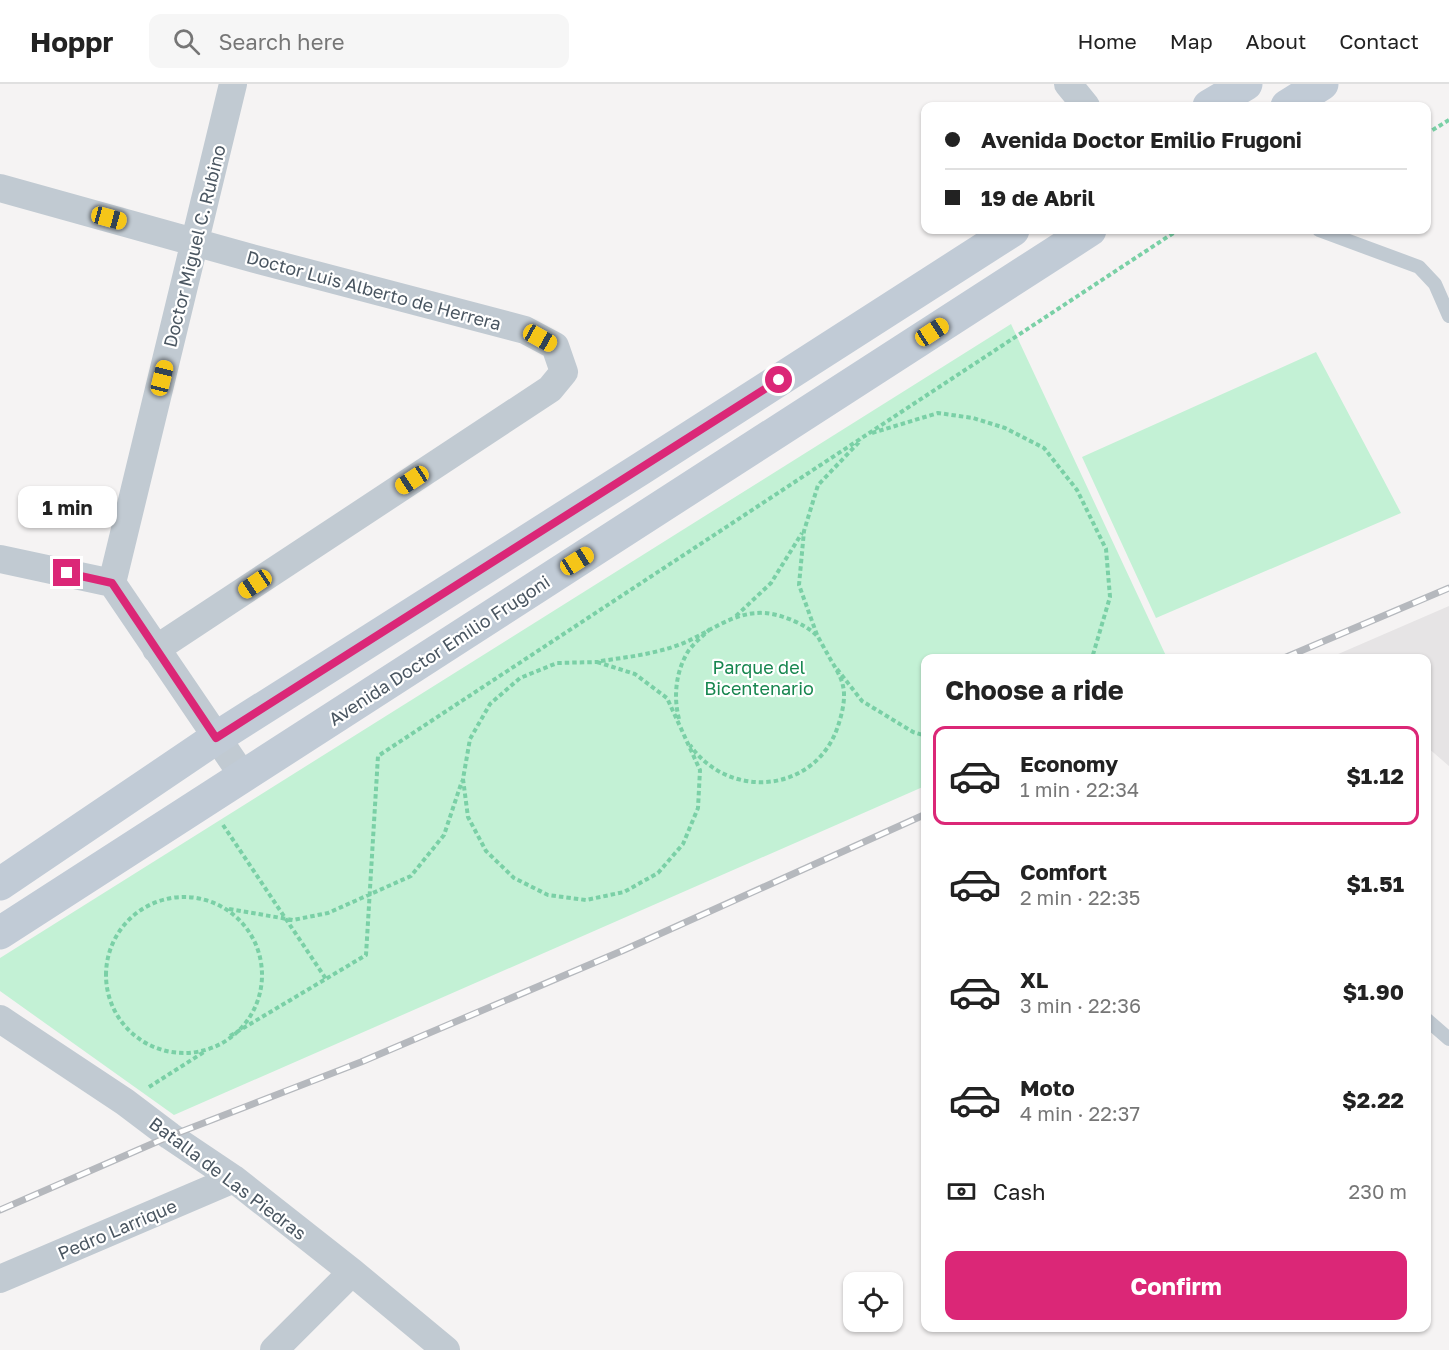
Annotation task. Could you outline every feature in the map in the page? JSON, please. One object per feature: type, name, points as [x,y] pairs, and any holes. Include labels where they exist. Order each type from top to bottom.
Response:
[{"type":"street","name":"Doctor Miguel C. Rubino","points":[[112,583],[234,84]]},
{"type":"street","points":[[1068,84],[1083,102]]},
{"type":"street","points":[[1216,102],[1246,84]]},
{"type":"street","points":[[1295,102],[1322,84]]},
{"type":"street","name":"Doctor Luis Alberto de Herrera","points":[[0,188],[525,330],[555,346],[564,372],[550,389],[156,649]]},
{"type":"street","points":[[0,884],[216,738],[1007,234]]},
{"type":"street","name":"Avenida Doctor Emilio Frugoni","points":[[0,933],[1084,234]]},
{"type":"street","points":[[0,559],[112,583],[243,776]]},
{"type":"street","name":"Batalla de Las Piedras","points":[[0,1019],[125,1101],[170,1137],[234,1179],[446,1350]]},
{"type":"street","name":"Pedro Larrique","points":[[0,1279],[234,1179]]},
{"type":"street","points":[[274,1350],[352,1272]]},
{"type":"lane","points":[[1345,235],[1419,267],[1435,284],[1449,316]]},
{"type":"lane","points":[[1431,1023],[1449,1039]]},
{"type":"path","points":[[1431,131],[1449,120]]},
{"type":"path","points":[[125,1101],[366,955],[378,756],[1172,234]]},
{"type":"path","points":[[710,629],[689,650],[677,677],[675,706],[683,734],[698,756],[719,773],[744,782],[771,782],[796,775],[818,759],[834,738],[843,712],[843,686],[818,637],[799,585],[804,531],[818,485],[867,434],[938,413],[973,418],[1005,428],[1044,448],[1077,490],[1106,549],[1110,597],[1093,654]]},
{"type":"path","points":[[205,1051],[179,1054],[153,1048],[131,1034],[114,1012],[106,987],[106,960],[115,935],[132,915],[155,901],[180,895],[205,898],[228,909],[293,920],[328,913],[411,876],[444,835],[463,778],[470,739],[490,704],[497,697],[520,678],[557,663],[597,662],[647,654],[682,644],[736,616],[771,583],[804,531]]},
{"type":"path","points":[[736,616],[765,613],[793,620],[818,637]]},
{"type":"path","points":[[831,661],[862,701],[913,732],[921,734]]},
{"type":"path","points":[[463,778],[468,817],[486,851],[514,878],[548,895],[586,900],[624,892],[658,873],[683,844],[698,808],[700,770],[667,698],[635,674],[597,662]]},
{"type":"path","points":[[206,800],[326,979]]},
{"type":"path","points":[[228,909],[246,927],[259,949],[263,975],[259,1000],[247,1023],[230,1036]]},
{"type":"shaded area","points":[[1449,606],[1449,766],[1431,750],[1431,654],[1338,654]]},
{"type":"green space","name":"Parque del Bicentenario","points":[[1011,324],[1165,654],[921,654],[921,788],[174,1115],[0,991],[0,958]]},
{"type":"green space","points":[[1316,352],[1401,513],[1156,618],[1082,457]]},
{"type":"railway","points":[[1293,654],[1449,588]]},
{"type":"railway","points":[[0,1210],[170,1136],[361,1062],[624,950],[921,816]]},
{"type":"route","points":[[67,573],[112,583],[216,738],[779,380]]}]
